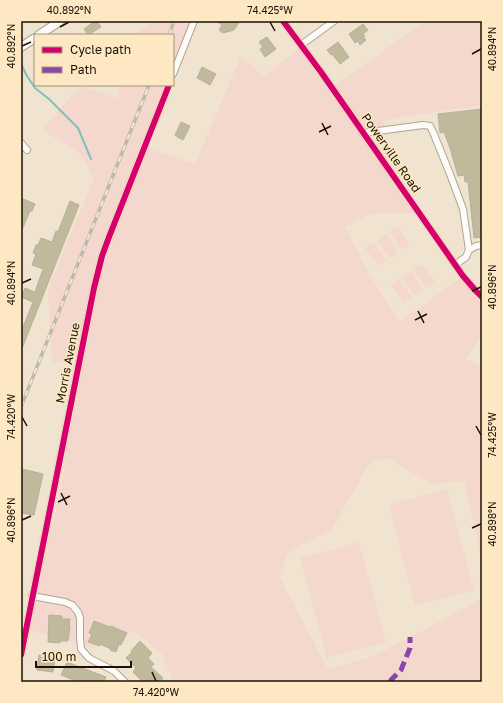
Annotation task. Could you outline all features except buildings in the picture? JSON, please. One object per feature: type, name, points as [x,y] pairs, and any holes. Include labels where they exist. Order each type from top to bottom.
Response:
[{"type":"street","points":[[40,34],[60,21]]},
{"type":"street","points":[[174,71],[194,21]]},
{"type":"street","name":"Powerville Road","points":[[283,21],[455,265],[482,297]]},
{"type":"street","points":[[301,45],[334,21]]},
{"type":"street","points":[[21,47],[34,39]]},
{"type":"street","name":"Morris Avenue","points":[[21,655],[94,288],[102,256],[169,86]]},
{"type":"street","points":[[363,133],[423,125],[430,126],[463,209],[469,250],[466,257],[455,265]]},
{"type":"street","points":[[21,142],[27,150]]},
{"type":"street","points":[[469,250],[476,246],[482,245]]},
{"type":"street","points":[[32,596],[65,602],[72,606],[79,615],[80,643],[86,654],[92,660],[114,672],[125,682]]},
{"type":"shaded area","points":[[154,21],[193,21],[174,70],[174,34],[134,34]]},
{"type":"shaded area","points":[[426,21],[482,21],[482,105],[384,120],[384,126],[363,133],[415,213],[372,213],[345,227],[370,275],[399,322],[461,278],[482,301],[482,335],[466,359],[482,366],[482,560],[464,481],[431,484],[388,458],[371,461],[331,530],[289,551],[279,576],[328,669],[374,656],[482,599],[482,682],[173,682],[162,654],[135,631],[94,648],[26,629],[60,494],[65,460],[56,455],[86,343],[72,362],[52,362],[48,290],[94,178],[80,154],[42,130],[80,86],[117,98],[122,86],[168,86],[144,147],[195,164],[241,56],[264,77],[303,45],[332,87]]},
{"type":"shaded area","points":[[398,226],[410,244],[402,250],[389,231]]},
{"type":"shaded area","points":[[386,234],[398,252],[390,258],[377,240]]},
{"type":"shaded area","points":[[374,242],[386,260],[378,266],[365,248]]},
{"type":"shaded area","points":[[422,264],[435,282],[426,288],[413,269]]},
{"type":"shaded area","points":[[411,271],[423,290],[415,296],[402,277]]},
{"type":"shaded area","points":[[399,279],[412,297],[403,303],[391,285]]},
{"type":"shaded area","points":[[447,489],[474,590],[415,605],[389,505]]},
{"type":"shaded area","points":[[359,542],[386,642],[327,658],[300,558]]},
{"type":"waterway","points":[[21,64],[35,88],[49,99],[78,128],[91,159]]},
{"type":"railway","points":[[169,34],[174,21]]},
{"type":"railway","points":[[21,407],[149,86]]},
{"type":"marked path","points":[[391,682],[391,680],[401,670],[410,648],[410,637]]},
{"type":"cycle path","points":[[283,21],[321,72],[463,276],[482,297]]},
{"type":"cycle path","points":[[21,655],[94,288],[102,256],[169,86]]}]
